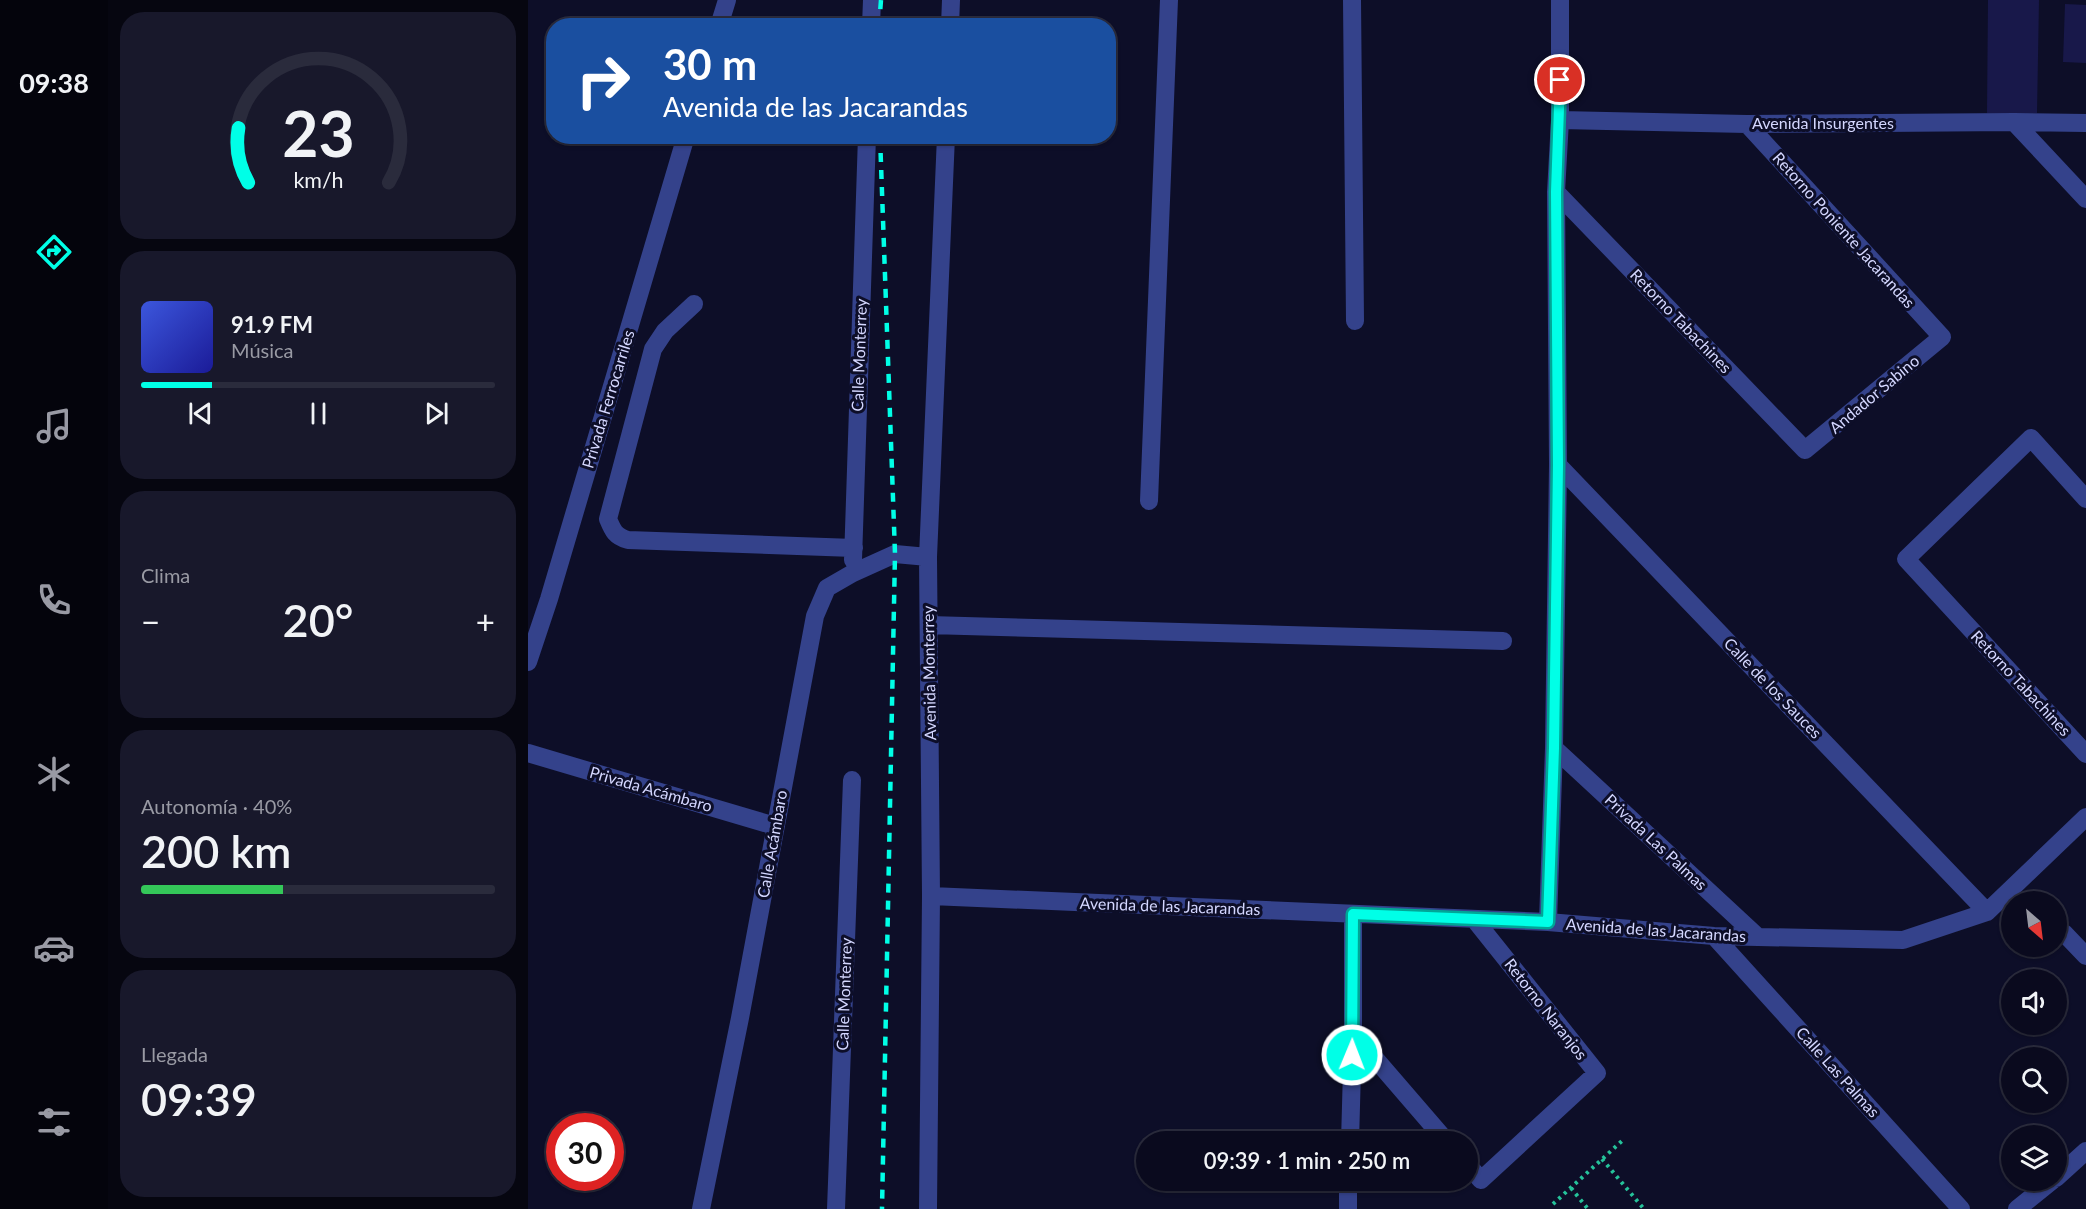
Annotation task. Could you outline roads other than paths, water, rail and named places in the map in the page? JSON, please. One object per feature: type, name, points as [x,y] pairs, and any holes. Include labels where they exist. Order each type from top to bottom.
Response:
[{"type":"street","points":[[721,18],[727,0]]},
{"type":"street","points":[[871,18],[872,0]]},
{"type":"street","points":[[950,18],[951,0]]},
{"type":"street","points":[[1149,501],[1169,0]]},
{"type":"street","points":[[1352,0],[1355,321]]},
{"type":"street","points":[[1548,922],[1554,748],[1558,465],[1556,192],[1560,120],[1560,0]]},
{"type":"street","name":"Avenida Insurgentes","points":[[1560,120],[1747,124],[2086,123]]},
{"type":"street","points":[[2013,122],[2086,199]]},
{"type":"street","name":"Retorno Poniente Jacarandas","points":[[1747,124],[1942,337]]},
{"type":"street","name":"Privada Ferrocarriles","points":[[528,662],[549,599],[684,144]]},
{"type":"street","name":"Calle Monterrey","points":[[853,573],[867,144]]},
{"type":"street","name":"Avenida Monterrey","points":[[928,1209],[931,896],[928,557],[946,144]]},
{"type":"street","name":"Retorno Tabachines","points":[[1556,192],[1805,450]]},
{"type":"street","points":[[694,304],[665,331],[653,349],[608,519],[613,531],[618,537],[628,540],[854,548]]},
{"type":"street","name":"Andador Sabino","points":[[1805,450],[1942,337]]},
{"type":"street","name":"Retorno Tabachines","points":[[2086,500],[2031,438],[1906,559],[2086,754]]},
{"type":"street","name":"Calle de los Sauces","points":[[1558,465],[1987,912]]},
{"type":"street","name":"Calle Acámbaro","points":[[701,1209],[740,1018],[815,616],[827,588],[853,573],[895,554],[928,557]]},
{"type":"street","points":[[929,625],[1503,641]]},
{"type":"street","name":"Privada Las Palmas","points":[[1554,748],[1758,937]]},
{"type":"street","name":"Privada Acámbaro","points":[[528,753],[775,826]]},
{"type":"street","name":"Calle Monterrey","points":[[836,1209],[852,780]]},
{"type":"street","name":"Avenida de las Jacarandas","points":[[931,896],[1548,922],[1714,936],[1903,940],[1987,912],[2086,817]]},
{"type":"street","points":[[1350,1131],[1353,914]]},
{"type":"street","name":"Retorno Naranjos","points":[[1474,919],[1597,1073],[1481,1180],[1478,1177]]},
{"type":"street","name":"Calle Las Palmas","points":[[1714,936],[1961,1209]]},
{"type":"street","points":[[2067,936],[2086,956]]},
{"type":"street","points":[[1353,1033],[1438,1131]]},
{"type":"street","points":[[2067,1168],[2086,1150]]},
{"type":"street","points":[[1348,1191],[1348,1209]]},
{"type":"street","points":[[2017,1209],[2039,1191]]},
{"type":"railway","points":[[880,18],[881,0]]},
{"type":"railway","points":[[880,144],[895,554],[882,1209]]}]
